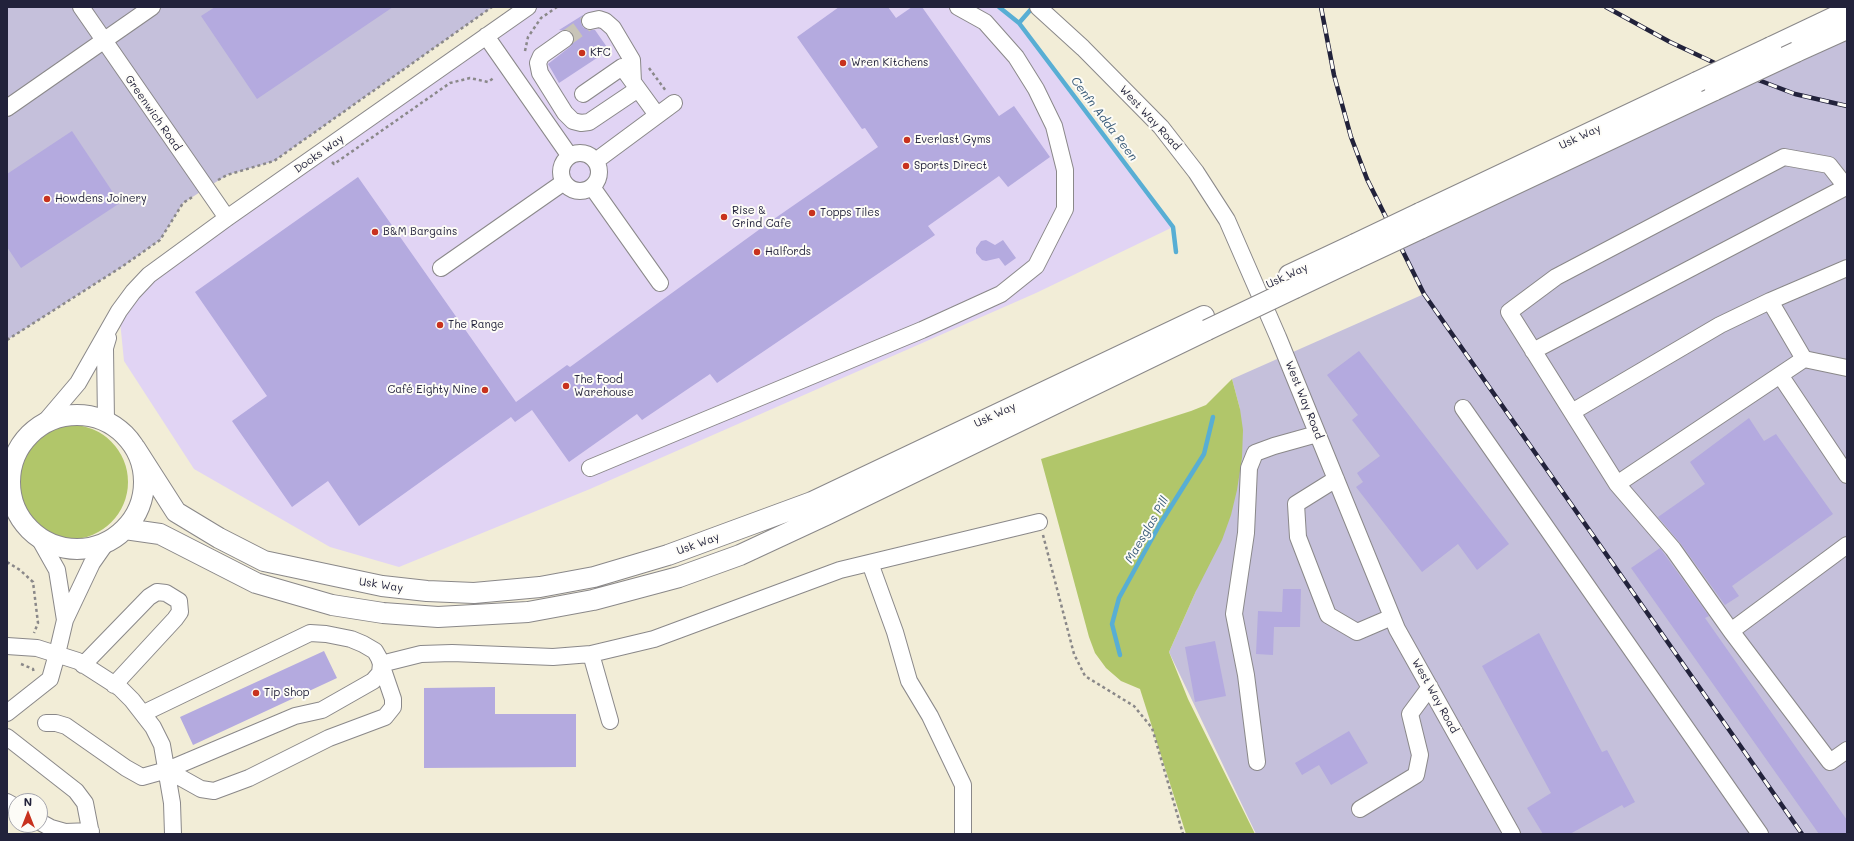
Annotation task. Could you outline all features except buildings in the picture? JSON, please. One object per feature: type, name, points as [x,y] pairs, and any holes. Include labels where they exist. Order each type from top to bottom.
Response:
[{"type":"main road","name":"Usk Way","points":[[135,448],[176,512],[219,538],[264,560],[382,586],[427,591],[474,593],[540,587],[594,577],[668,555],[812,502],[1292,282],[1420,221],[1697,82],[1847,11]]},
{"type":"main road","name":"Usk Way","points":[[1420,221],[1715,90],[1847,29]]},
{"type":"main road","name":"Usk Way","points":[[125,529],[160,534],[256,583],[332,605],[383,613],[438,616],[535,610],[593,600],[679,577],[740,555],[826,515],[1205,323]]},
{"type":"main road","points":[[7,523],[34,533],[60,547],[83,549],[106,543],[125,529],[135,515],[143,493],[143,470],[135,448],[125,435],[106,421],[83,415],[66,415],[44,423],[26,438],[10,460],[10,494],[18,516],[34,533]]},
{"type":"street","name":"Greenwich Road","points":[[81,7],[227,218]]},
{"type":"street","points":[[7,108],[152,7]]},
{"type":"street","name":"Docks Way","points":[[44,423],[78,383],[119,311],[132,292],[149,275],[227,218],[528,7]]},
{"type":"street","points":[[590,468],[929,327],[1001,294],[1036,266],[1065,209],[1065,170],[1054,126],[1036,89],[1016,57],[985,22],[958,7]]},
{"type":"street","name":"West Way Road","points":[[1038,7],[1083,48],[1161,127],[1193,167],[1227,220],[1278,337],[1392,617],[1512,834]]},
{"type":"street","points":[[590,21],[599,19],[605,21],[613,28],[632,60],[635,86]]},
{"type":"street","points":[[486,36],[569,155]]},
{"type":"street","points":[[565,39],[541,56],[538,63],[540,73],[565,113],[573,121],[581,123],[589,122],[635,86]]},
{"type":"street","points":[[583,94],[622,67],[657,115]]},
{"type":"street","points":[[597,160],[674,103]]},
{"type":"street","points":[[581,152],[592,156],[597,160],[600,172],[599,178],[592,187],[580,191],[573,190],[564,182],[561,170],[562,164],[569,155],[581,152]]},
{"type":"street","points":[[1533,351],[1847,188],[1829,165],[1784,157],[1556,277],[1509,312],[1533,351],[1617,484],[1673,549],[1731,631],[1830,762],[1847,750]]},
{"type":"street","points":[[441,268],[564,182]]},
{"type":"street","points":[[592,187],[660,283]]},
{"type":"street","points":[[1572,412],[1720,325],[1770,300],[1847,268]]},
{"type":"street","points":[[1770,300],[1804,359]]},
{"type":"street","name":"Docks Way","points":[[106,421],[105,348],[119,311]]},
{"type":"street","points":[[1617,484],[1804,359],[1847,368]]},
{"type":"street","points":[[1780,375],[1847,474]]},
{"type":"street","points":[[1463,408],[1760,834]]},
{"type":"street","points":[[1257,762],[1246,675],[1234,614],[1246,533],[1249,468],[1255,454],[1274,446],[1317,434]]},
{"type":"street","points":[[1336,479],[1296,504],[1298,537],[1328,615],[1358,632],[1392,617]]},
{"type":"street","points":[[381,664],[421,654],[474,654],[552,657],[591,654],[654,639],[840,570],[1039,522]]},
{"type":"street","points":[[34,533],[57,570],[65,620]]},
{"type":"street","points":[[7,713],[50,679],[65,620],[92,563],[106,543]]},
{"type":"street","points":[[1731,631],[1847,545]]},
{"type":"street","points":[[870,563],[895,632],[909,680],[930,716],[963,785],[963,834]]},
{"type":"street","points":[[83,665],[148,597],[157,592],[166,593],[179,602],[180,612],[114,685]]},
{"type":"street","points":[[144,713],[310,633],[337,636],[363,644],[375,651],[381,664],[393,699],[393,707],[384,717],[329,738],[249,778],[214,792],[201,789],[167,770]]},
{"type":"street","points":[[7,646],[29,647],[57,654],[83,665],[114,685],[132,700],[144,713],[162,745],[172,803],[173,834]]},
{"type":"street","points":[[591,654],[610,722]]},
{"type":"street","points":[[46,723],[56,723],[66,726],[126,768],[142,777],[167,770],[295,716],[322,710],[373,681],[380,673],[381,664]]},
{"type":"street","points":[[1360,809],[1416,775],[1420,755],[1410,714],[1430,687]]},
{"type":"street","points":[[7,737],[76,791],[85,803],[91,833],[65,832],[48,826]]},
{"type":"path","points":[[7,340],[123,266],[160,240],[183,203],[227,175],[274,161],[492,7]]},
{"type":"path","points":[[311,135],[334,164],[450,83],[470,78],[488,82],[524,57],[528,37],[541,18],[557,7]]},
{"type":"path","points":[[1039,522],[1074,654],[1085,676],[1134,706],[1152,728],[1183,834]]},
{"type":"path","points":[[7,562],[20,570],[33,582],[38,623],[21,664],[33,669],[33,679],[37,690]]},
{"type":"shaded area","points":[[7,7],[492,7],[274,161],[227,175],[183,203],[160,240],[123,266],[7,340]]},
{"type":"shaded area","points":[[528,7],[999,7],[1019,23],[1173,227],[1036,293],[590,489],[399,567],[330,547],[194,469],[124,361],[119,311],[133,292]]},
{"type":"shaded area","points":[[1847,30],[1847,834],[1256,834],[1169,652],[1196,591],[1240,409],[1232,379],[1424,294],[1398,240]]},
{"type":"green space","points":[[1232,379],[1240,409],[1243,430],[1242,458],[1237,490],[1231,515],[1222,540],[1196,591],[1169,652],[1188,699],[1255,834],[1186,834],[1140,689],[1121,681],[1106,668],[1095,653],[1089,637],[1041,459],[1206,405]]},
{"type":"green space","points":[[71,425],[82,426],[93,430],[103,435],[111,442],[118,450],[123,460],[127,471],[127,493],[123,504],[118,514],[111,522],[103,529],[93,534],[82,538],[71,539],[60,538],[49,534],[39,529],[31,522],[24,514],[19,504],[15,493],[14,482],[15,471],[19,460],[24,450],[31,442],[39,435],[49,430],[60,426]]},
{"type":"waterway","name":"Cenfn Adda Reen","points":[[999,7],[1019,23],[1173,227],[1176,252]]},
{"type":"waterway","points":[[1019,23],[1033,7]]},
{"type":"waterway","name":"Maesglas Pill","points":[[1120,655],[1112,624],[1119,598],[1160,524],[1204,454],[1213,417]]},
{"type":"tunnel","points":[[565,39],[590,21]]},
{"type":"railway","points":[[1321,7],[1334,75],[1351,137],[1367,179],[1424,294],[1802,834]]},
{"type":"railway","points":[[1606,7],[1670,42],[1719,65],[1795,94],[1847,106]]},
{"type":"place","name":"KFC","points":[[582,53]]},
{"type":"place","name":"Wren Kitchens","points":[[843,63]]},
{"type":"place","name":"Everlast Gyms","points":[[907,140]]},
{"type":"place","name":"Sports Direct","points":[[906,166]]},
{"type":"place","name":"Howdens Joinery","points":[[47,199]]},
{"type":"place","name":"Topps Tiles","points":[[812,213]]},
{"type":"place","name":"Rise & Grind Cafe","points":[[724,217]]},
{"type":"place","name":"B&M Bargains","points":[[375,232]]},
{"type":"place","name":"Halfords","points":[[757,252]]},
{"type":"place","name":"The Range","points":[[440,325]]},
{"type":"place","name":"The Food Warehouse","points":[[566,386]]},
{"type":"place","name":"Café Eighty Nine","points":[[485,390]]},
{"type":"place","name":"Tip Shop","points":[[256,693]]}]
